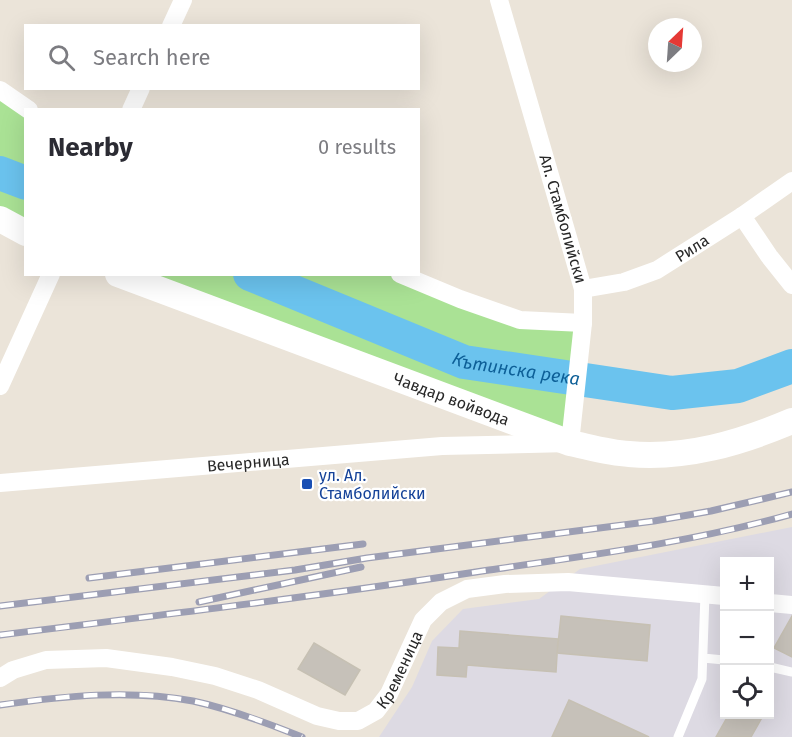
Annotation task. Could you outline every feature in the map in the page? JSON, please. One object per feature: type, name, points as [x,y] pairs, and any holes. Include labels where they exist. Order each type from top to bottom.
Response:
[{"type":"street","points":[[172,24],[183,0]]},
{"type":"street","name":"Ал. Стамболийски","points":[[499,0],[583,290],[584,323],[570,443]]},
{"type":"street","points":[[0,90],[26,108]]},
{"type":"street","points":[[132,108],[140,90]]},
{"type":"street","name":"Рила","points":[[583,290],[624,282],[657,270],[792,181]]},
{"type":"street","points":[[742,216],[792,285]]},
{"type":"street","points":[[0,219],[24,232]]},
{"type":"street","points":[[0,386],[50,276]]},
{"type":"street","name":"Чавдар войвода","points":[[123,276],[570,443],[627,454],[660,456],[698,452],[762,434],[792,421]]},
{"type":"street","points":[[405,276],[520,320],[584,323]]},
{"type":"street","name":"Вечерница","points":[[0,483],[442,446],[570,443]]},
{"type":"street","name":"Кременица","points":[[0,678],[13,670],[46,660],[117,660],[172,667],[214,676],[258,690],[317,716],[358,722],[376,711],[389,694],[423,620],[441,603],[467,589],[568,582],[720,596]]},
{"type":"street","points":[[774,603],[792,605]]},
{"type":"lane","points":[[678,737],[702,679],[705,594]]},
{"type":"lane","points":[[703,658],[720,660]]},
{"type":"lane","points":[[774,668],[792,672]]},
{"type":"shaded area","points":[[792,527],[792,737],[379,737],[412,687],[432,641],[463,609],[539,599],[580,569]]},
{"type":"green space","points":[[0,90],[24,108],[24,232],[0,219]]},
{"type":"green space","points":[[121,276],[403,276],[520,320],[583,323],[570,443]]},
{"type":"building","points":[[561,616],[650,625],[647,661],[557,653]]},
{"type":"building","points":[[792,616],[792,657],[774,648]]},
{"type":"building","points":[[460,631],[558,639],[556,672],[467,665],[466,677],[437,675],[438,647],[459,648]]},
{"type":"building","points":[[314,643],[360,670],[345,695],[298,669]]},
{"type":"building","points":[[569,700],[649,737],[552,737]]},
{"type":"building","points":[[726,719],[761,719],[751,737],[716,737]]},
{"type":"waterway","name":"Кътинска река","points":[[0,173],[24,182]]},
{"type":"waterway","name":"Кътинска река","points":[[255,276],[464,362],[672,393],[738,386],[792,366]]},
{"type":"railway","points":[[0,606],[295,570],[367,558],[654,521],[711,511],[792,492]]},
{"type":"railway","points":[[0,635],[306,596],[604,553],[680,540],[792,514]]},
{"type":"railway","points":[[89,578],[363,544]]},
{"type":"railway","points":[[199,602],[361,567]]},
{"type":"railway","points":[[0,705],[96,695],[169,697],[221,708],[302,737]]},
{"type":"place","name":"ул. Ал. Стамболийски","points":[[307,484]]}]
